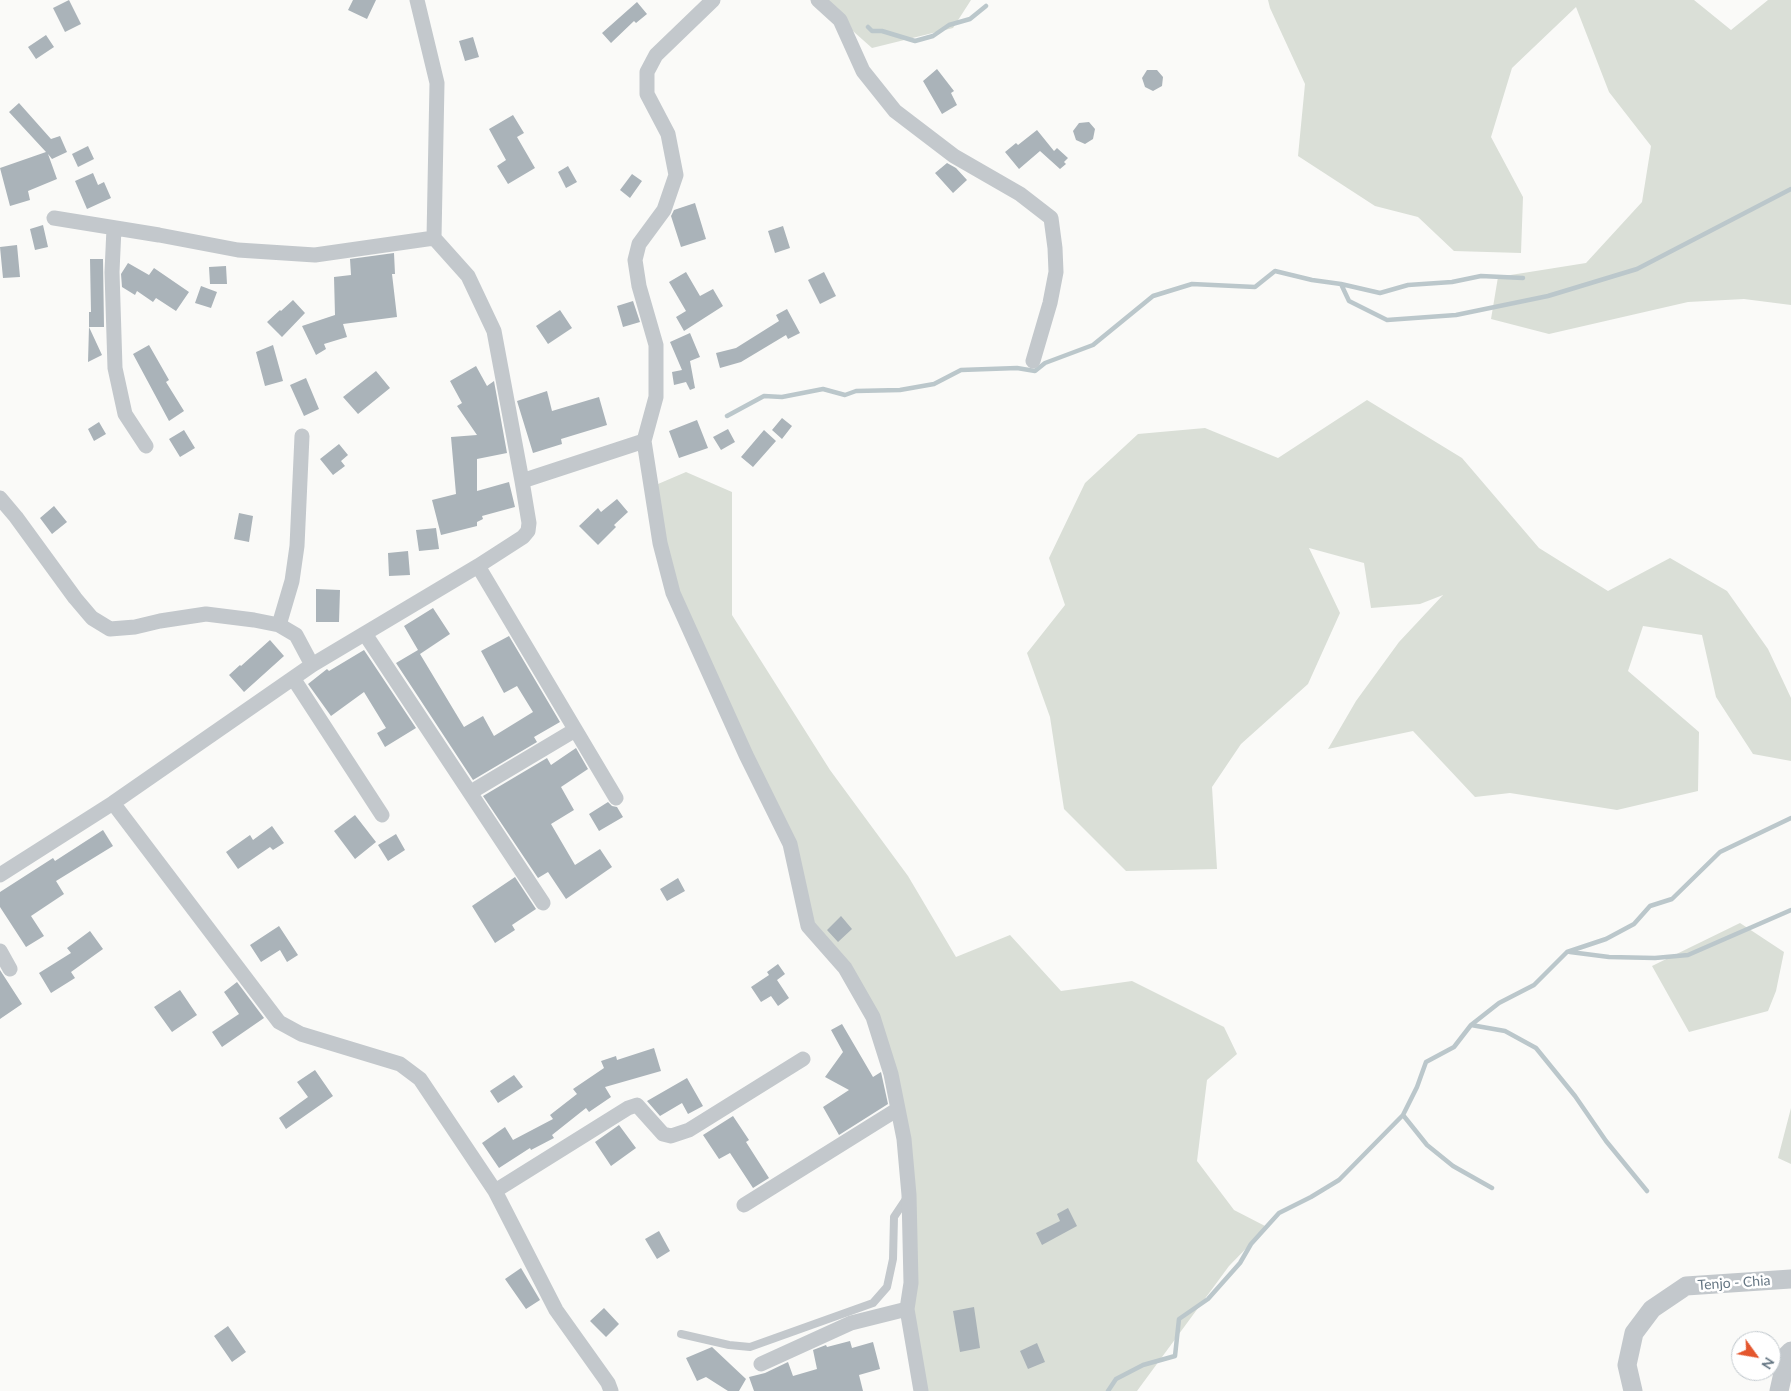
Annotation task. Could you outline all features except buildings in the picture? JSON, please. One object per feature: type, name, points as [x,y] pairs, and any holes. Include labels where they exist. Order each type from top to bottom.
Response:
[{"type":"street","points":[[0,875],[113,803],[312,665],[478,566],[523,537],[528,531],[529,523],[522,481],[494,331],[468,276],[434,238],[437,83],[417,0]]},
{"type":"street","points":[[713,0],[656,55],[647,72],[646,94],[668,134],[676,175],[664,210],[639,244],[635,260],[639,286],[656,345],[656,397],[644,440],[660,543],[673,593],[746,755],[790,844],[808,926],[845,968],[873,1017],[891,1074],[904,1140],[909,1195],[911,1284],[907,1309],[921,1391]]},
{"type":"street","points":[[818,0],[840,20],[863,71],[895,111],[954,156],[1020,194],[1051,218],[1056,272],[1050,303],[1033,361]]},
{"type":"street","points":[[54,218],[238,250],[315,255],[434,238]]},
{"type":"street","points":[[114,228],[112,272],[115,368],[125,414],[146,446]]},
{"type":"street","points":[[279,625],[292,581],[297,546],[302,436]]},
{"type":"street","points":[[522,481],[644,440]]},
{"type":"street","points":[[0,498],[75,598],[92,618],[110,629],[134,627],[160,620],[206,614],[254,620],[279,625],[296,635],[312,665]]},
{"type":"street","points":[[478,566],[616,798]]},
{"type":"street","points":[[365,634],[543,903]]},
{"type":"street","points":[[293,678],[382,815]]},
{"type":"street","points":[[471,792],[575,730]]},
{"type":"street","points":[[113,803],[279,1022],[301,1034],[400,1064],[420,1079],[495,1191],[556,1310],[605,1388]]},
{"type":"street","points":[[0,951],[10,969]]},
{"type":"street","points":[[495,1191],[628,1108],[637,1106],[663,1134],[671,1136],[689,1130],[803,1060]]},
{"type":"street","points":[[744,1205],[898,1109]]},
{"type":"street","name":"Tenjo - Chia","points":[[1633,1391],[1627,1365],[1634,1333],[1652,1309],[1686,1286],[1791,1280]]},
{"type":"street","points":[[760,1364],[851,1324],[907,1309]]},
{"type":"street","points":[[1779,1391],[1787,1355],[1791,1351]]},
{"type":"lane","points":[[681,1334],[729,1345],[750,1347],[873,1303],[887,1287],[893,1259],[894,1217],[909,1195]]},
{"type":"shaded area","points":[[818,0],[971,0],[953,28],[872,48]]},
{"type":"shaded area","points":[[1268,0],[1694,0],[1731,30],[1768,0],[1791,0],[1791,305],[1744,299],[1688,302],[1549,334],[1491,319],[1498,277],[1586,263],[1642,202],[1651,146],[1609,92],[1576,7],[1512,68],[1491,137],[1523,197],[1521,253],[1454,251],[1418,217],[1375,206],[1298,156],[1305,84]]},
{"type":"shaded area","points":[[1367,400],[1462,458],[1539,548],[1608,591],[1670,558],[1727,591],[1768,649],[1791,698],[1791,761],[1753,754],[1716,697],[1702,635],[1643,626],[1628,671],[1699,732],[1698,791],[1617,810],[1510,793],[1475,797],[1413,731],[1328,749],[1356,701],[1399,642],[1443,595],[1420,604],[1371,608],[1364,563],[1309,548],[1340,613],[1308,684],[1241,744],[1212,787],[1217,869],[1126,871],[1064,809],[1050,717],[1027,653],[1065,605],[1049,558],[1085,483],[1138,434],[1205,428],[1278,458]]},
{"type":"shaded area","points":[[686,472],[732,492],[732,615],[830,770],[908,876],[956,957],[1010,935],[1061,991],[1132,981],[1224,1027],[1237,1054],[1207,1080],[1197,1161],[1234,1210],[1267,1227],[1229,1266],[1137,1391],[921,1391],[907,1309],[909,1195],[873,1017],[808,926],[790,844],[673,593],[651,487]]},
{"type":"shaded area","points":[[1740,923],[1784,952],[1776,991],[1768,1011],[1689,1032],[1652,966]]},
{"type":"shaded area","points":[[1791,1108],[1791,1164],[1778,1158]]},
{"type":"waterway","points":[[868,27],[872,31],[882,31],[915,41],[933,36],[949,25],[970,19],[986,6]]},
{"type":"waterway","points":[[1341,284],[1349,301],[1387,320],[1456,315],[1548,296],[1637,269],[1791,189]]},
{"type":"waterway","points":[[727,416],[764,396],[782,397],[823,389],[845,395],[856,391],[900,390],[934,384],[961,370],[1017,368],[1035,371],[1045,363],[1093,345],[1153,296],[1192,284],[1255,287],[1275,271],[1380,293],[1408,285],[1452,282],[1481,276],[1523,278]]},
{"type":"waterway","points":[[1108,1391],[1116,1379],[1143,1365],[1175,1356],[1179,1319],[1208,1299],[1240,1263],[1251,1244],[1279,1213],[1339,1180],[1403,1115],[1417,1087],[1426,1062],[1454,1047],[1471,1025],[1499,1003],[1534,985],[1567,952],[1606,939],[1634,924],[1650,906],[1672,899],[1720,852],[1791,818]]},
{"type":"waterway","points":[[1570,952],[1609,957],[1655,958],[1688,955],[1791,910]]},
{"type":"waterway","points":[[1471,1025],[1505,1031],[1536,1048],[1575,1096],[1606,1141],[1647,1191]]},
{"type":"waterway","points":[[1403,1115],[1427,1145],[1453,1166],[1492,1188]]}]
